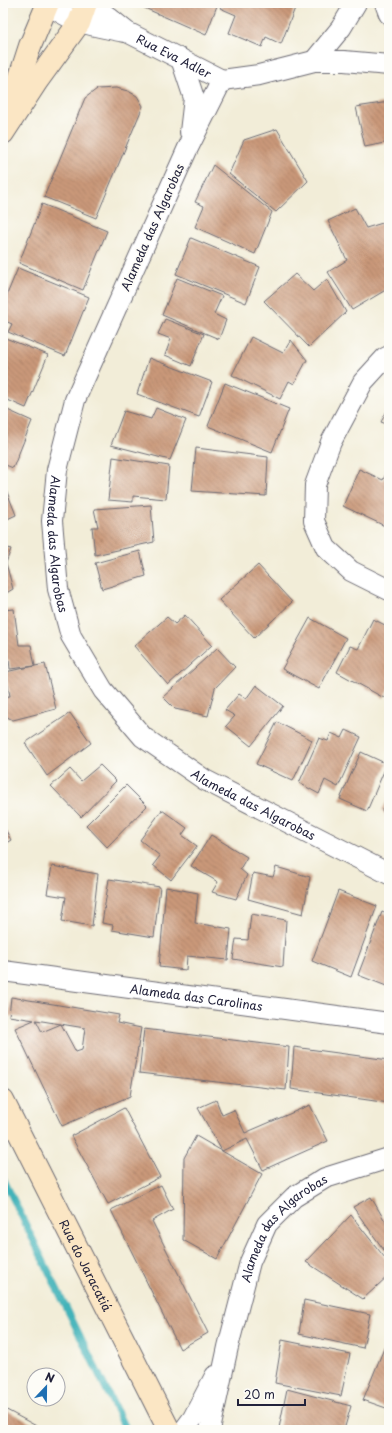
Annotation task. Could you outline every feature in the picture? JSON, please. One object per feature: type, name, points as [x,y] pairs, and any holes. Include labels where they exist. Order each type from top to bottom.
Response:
[{"type":"main road","points":[[3,133],[30,46],[48,3]]},
{"type":"main road","points":[[3,133],[83,13]]},
{"type":"main road","name":"Rua do Jaracatiá","points":[[3,1101],[169,1430]]},
{"type":"street","name":"Rua Eva Adler","points":[[48,3],[60,14],[83,13],[181,58],[222,80]]},
{"type":"street","name":"Rua Eva Adler","points":[[91,3],[126,32]]},
{"type":"street","points":[[314,61],[341,28],[356,3]]},
{"type":"street","points":[[385,3],[389,14]]},
{"type":"street","points":[[181,58],[194,98],[192,123],[187,150]]},
{"type":"street","points":[[222,80],[259,75],[314,61],[344,61],[389,65]]},
{"type":"street","name":"Alameda das Algarobas","points":[[222,80],[187,150],[75,400],[57,470],[52,520],[58,589],[71,636],[103,690],[143,737],[205,780],[389,874]]},
{"type":"street","points":[[389,356],[385,358],[363,382],[331,442],[315,486],[314,521],[326,548],[351,571],[389,590]]},
{"type":"street","name":"Alameda das Carolinas","points":[[3,971],[389,1023]]},
{"type":"street","name":"Alameda das Algarobas","points":[[210,1430],[228,1347],[250,1262],[267,1224],[294,1197],[325,1178],[389,1158]]},
{"type":"street","name":"Alameda das Algarobas","points":[[184,1430],[193,1418],[210,1386],[228,1347]]},
{"type":"building","points":[[139,3],[218,3],[206,35],[140,6]]},
{"type":"building","points":[[223,3],[284,3],[295,8],[281,44],[266,37],[262,47],[229,33],[236,15],[220,8]]},
{"type":"building","points":[[116,88],[128,91],[137,96],[143,106],[96,218],[44,197],[85,98],[97,89]]},
{"type":"building","points":[[389,102],[389,142],[365,147],[356,107]]},
{"type":"building","points":[[277,129],[308,181],[276,212],[229,174],[244,140]]},
{"type":"building","points":[[213,165],[272,212],[255,254],[195,227],[204,206],[195,202]]},
{"type":"building","points":[[42,204],[107,231],[83,290],[19,263]]},
{"type":"building","points":[[355,208],[366,228],[389,221],[389,288],[352,310],[328,272],[347,260],[328,221]]},
{"type":"building","points":[[191,238],[260,267],[246,303],[176,274]]},
{"type":"building","points":[[18,268],[89,297],[65,356],[8,332],[12,324],[3,320],[3,304]]},
{"type":"building","points":[[295,274],[313,291],[327,279],[346,312],[309,347],[264,301]]},
{"type":"building","points":[[177,278],[222,296],[214,314],[226,320],[219,339],[162,315]]},
{"type":"building","points":[[165,319],[204,334],[191,366],[165,355],[171,339],[158,334]]},
{"type":"building","points":[[3,337],[48,355],[26,408],[3,398]]},
{"type":"building","points":[[251,337],[283,353],[291,340],[307,360],[294,384],[289,381],[280,399],[232,375]]},
{"type":"building","points":[[149,358],[212,382],[199,417],[137,394]]},
{"type":"building","points":[[225,383],[289,409],[272,452],[208,426]]},
{"type":"building","points":[[389,407],[389,425],[381,422]]},
{"type":"building","points":[[3,408],[32,421],[13,468],[3,464]]},
{"type":"building","points":[[156,408],[186,420],[170,460],[111,445],[124,411],[151,419]]},
{"type":"building","points":[[196,448],[268,457],[266,496],[192,491]]},
{"type":"building","points":[[113,457],[169,466],[166,499],[133,496],[133,502],[108,500]]},
{"type":"building","points":[[359,469],[383,480],[387,472],[389,473],[389,528],[343,506]]},
{"type":"building","points":[[3,482],[16,515],[3,521]]},
{"type":"building","points":[[151,505],[154,542],[95,555],[92,527],[98,527],[94,509]]},
{"type":"building","points":[[3,546],[11,549],[6,563],[13,589],[3,595]]},
{"type":"building","points":[[140,551],[146,576],[102,589],[95,563]]},
{"type":"building","points":[[258,565],[292,602],[254,638],[219,600]]},
{"type":"building","points":[[14,609],[19,645],[31,645],[35,666],[10,669],[9,660],[3,660],[3,610]]},
{"type":"building","points":[[185,615],[212,645],[168,685],[134,646],[167,617],[175,624]]},
{"type":"building","points":[[310,618],[346,638],[319,689],[282,669]]},
{"type":"building","points":[[373,619],[389,627],[389,688],[384,698],[337,672],[350,646],[358,649]]},
{"type":"building","points":[[217,648],[235,667],[215,688],[208,716],[175,709],[163,697]]},
{"type":"building","points":[[45,664],[56,709],[13,720],[3,715],[3,697],[10,696],[5,672]]},
{"type":"building","points":[[256,685],[283,706],[251,746],[226,726],[235,716],[225,710],[239,694],[246,699]]},
{"type":"building","points":[[70,713],[91,743],[47,776],[25,743]]},
{"type":"building","points":[[277,722],[312,740],[293,781],[256,764]]},
{"type":"building","points":[[346,730],[361,737],[338,787],[325,780],[319,794],[299,783],[319,738],[328,741],[331,733],[342,738]]},
{"type":"building","points":[[361,752],[387,764],[367,811],[340,799]]},
{"type":"building","points":[[100,765],[116,781],[81,817],[51,786],[70,769],[81,781]]},
{"type":"building","points":[[126,785],[147,806],[107,847],[86,825]]},
{"type":"building","points":[[389,797],[389,820],[382,810]]},
{"type":"building","points":[[162,810],[187,828],[182,835],[197,846],[171,880],[153,865],[160,856],[140,840]]},
{"type":"building","points":[[3,825],[11,840],[3,845]]},
{"type":"building","points":[[211,835],[247,857],[240,869],[247,875],[236,899],[212,892],[218,882],[191,866]]},
{"type":"building","points":[[52,866],[98,874],[92,926],[62,921],[66,897],[47,894]]},
{"type":"building","points":[[276,867],[310,877],[303,914],[248,899],[253,873],[273,877]]},
{"type":"building","points":[[109,879],[160,887],[154,937],[112,930],[113,925],[102,923]]},
{"type":"building","points":[[166,887],[198,893],[195,923],[231,929],[228,960],[187,956],[186,970],[159,967]]},
{"type":"building","points":[[338,891],[377,906],[351,977],[312,961]]},
{"type":"building","points":[[382,912],[389,915],[389,987],[358,975]]},
{"type":"building","points":[[251,914],[286,920],[283,967],[233,959],[236,939],[248,940]]},
{"type":"building","points":[[11,997],[119,1015],[117,1023],[141,1028],[130,1096],[62,1126],[15,1028],[34,1020],[9,1016]],"holes":[[[36,1020],[61,1024],[42,1032]],[[61,1024],[85,1028],[82,1050],[76,1052]]]},
{"type":"building","points":[[144,1029],[289,1047],[286,1090],[139,1073]]},
{"type":"building","points":[[294,1047],[389,1060],[389,1103],[291,1089]]},
{"type":"building","points":[[216,1100],[222,1115],[234,1110],[245,1133],[310,1105],[328,1141],[263,1170],[247,1139],[222,1151],[198,1108]]},
{"type":"building","points":[[124,1108],[160,1177],[108,1204],[71,1136]]},
{"type":"building","points":[[196,1136],[262,1174],[217,1259],[183,1240],[184,1158]]},
{"type":"building","points":[[161,1185],[173,1209],[152,1221],[208,1333],[180,1349],[111,1210]]},
{"type":"building","points":[[371,1197],[389,1228],[389,1257],[353,1207]]},
{"type":"building","points":[[351,1215],[389,1263],[389,1275],[363,1299],[306,1262]]},
{"type":"building","points":[[304,1300],[370,1314],[363,1348],[299,1334]]},
{"type":"building","points":[[389,1336],[389,1409],[363,1400]]},
{"type":"building","points":[[282,1340],[350,1354],[341,1396],[275,1383]]},
{"type":"building","points":[[287,1389],[351,1406],[344,1430],[288,1430],[279,1428]]},
{"type":"building","points":[[3,1408],[40,1428],[39,1430],[3,1430]]},
{"type":"waterway","points":[[3,1178],[126,1430]]}]
